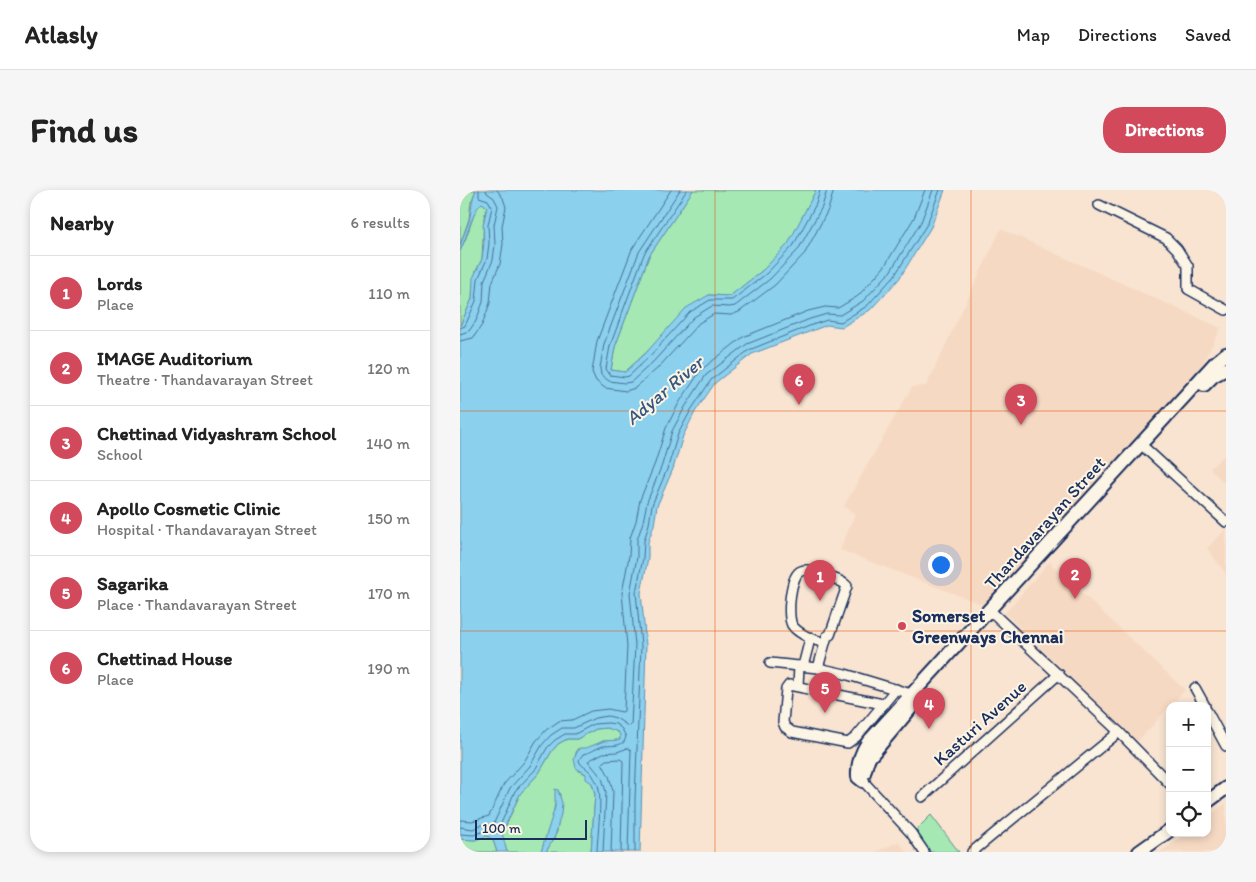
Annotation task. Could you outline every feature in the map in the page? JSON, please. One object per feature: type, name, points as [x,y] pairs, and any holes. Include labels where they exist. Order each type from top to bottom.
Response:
[{"type":"street","points":[[1099,204],[1166,238],[1177,248],[1188,266],[1188,289],[1226,310]]},
{"type":"street","name":"Thandavarayan Street","points":[[863,781],[858,776],[857,768],[862,752],[868,742],[914,697],[991,614],[1215,363],[1226,354]]},
{"type":"street","name":"Thandavarayan Street","points":[[1083,512],[1146,449],[1213,376],[1226,369]]},
{"type":"street","points":[[1146,449],[1226,522]]},
{"type":"street","points":[[818,668],[827,636],[830,635],[847,586],[843,582],[814,571],[802,571],[795,575],[791,588],[790,614],[792,625],[810,639],[825,643]]},
{"type":"street","points":[[991,614],[1059,674],[1166,780]]},
{"type":"street","points":[[798,686],[801,666],[810,639]]},
{"type":"street","points":[[770,663],[818,668],[845,674],[896,689],[914,697]]},
{"type":"street","name":"Kasturi Avenue","points":[[922,797],[1059,674]]},
{"type":"street","points":[[862,752],[848,742],[792,732],[785,728],[783,722],[786,689],[789,685],[798,686],[883,704]]},
{"type":"street","points":[[1195,688],[1202,702]]},
{"type":"street","points":[[848,742],[856,737],[896,689]]},
{"type":"street","name":"Thandavarayan Street","points":[[863,781],[864,768],[868,759],[914,697]]},
{"type":"street","points":[[1211,718],[1226,746]]},
{"type":"street","points":[[972,852],[1119,732]]},
{"type":"street","points":[[863,781],[911,833],[924,852]]},
{"type":"street","points":[[1211,799],[1226,788]]},
{"type":"street","points":[[1139,852],[1166,833]]},
{"type":"shaded area","points":[[1001,229],[1221,328],[1195,378],[986,606],[840,550],[855,514],[844,506],[912,387],[926,386]]},
{"type":"shaded area","points":[[1226,454],[1226,485],[1210,468]]},
{"type":"shaded area","points":[[1226,529],[1226,574],[1207,548]]},
{"type":"shaded area","points":[[1049,562],[1185,690],[1174,702],[1166,702],[1166,711],[1137,742],[1005,613]]},
{"type":"shaded area","points":[[1226,803],[1226,852],[1161,852],[1181,837],[1211,837],[1211,814]]},
{"type":"shaded area","points":[[898,842],[907,852],[876,852]]},
{"type":"green space","points":[[460,190],[476,190],[460,245]]},
{"type":"green space","points":[[693,190],[816,190],[789,244],[763,270],[730,296],[709,295],[625,372],[611,370],[615,347],[649,256]]},
{"type":"green space","points":[[482,203],[487,207],[484,217],[482,259],[476,271],[472,299],[460,326],[460,251],[477,206]]},
{"type":"green space","points":[[607,728],[619,733],[620,740],[603,741],[590,748],[577,749],[575,757],[579,771],[586,774],[592,783],[595,794],[591,852],[546,852],[557,832],[560,795],[558,790],[552,818],[541,852],[507,852],[502,837],[520,794],[539,773],[552,751],[558,744],[567,739],[577,739],[596,729]]},
{"type":"green space","points":[[931,815],[959,852],[927,852],[912,834]]},
{"type":"green space","points":[[484,836],[492,839],[497,852],[460,852],[460,839],[475,840]]},
{"type":"water","name":"Adyar River","points":[[476,190],[693,190],[649,256],[615,347],[611,370],[625,372],[645,354],[686,308],[709,295],[730,296],[763,270],[788,244],[816,190],[945,190],[931,227],[899,279],[870,310],[842,327],[827,325],[752,354],[715,383],[695,412],[683,436],[673,469],[657,506],[654,525],[648,542],[648,558],[641,593],[646,645],[640,852],[591,852],[595,794],[592,783],[586,779],[586,774],[576,768],[574,759],[579,748],[586,748],[604,741],[620,740],[618,732],[607,728],[596,729],[577,739],[567,739],[558,744],[552,751],[539,773],[520,794],[502,833],[507,852],[497,852],[493,840],[487,836],[475,840],[460,839],[460,326],[472,299],[473,278],[482,259],[484,243],[483,225],[487,207],[482,203],[476,211],[460,251],[460,247],[469,221]]},
{"type":"water","points":[[555,789],[558,790],[562,803],[561,814],[555,836],[546,852],[541,852],[555,807]]},
{"type":"place","name":"Chettinad House","points":[[799,405]]},
{"type":"place","name":"Chettinad Vidyashram School","points":[[1021,425]]},
{"type":"place","name":"IMAGE Auditorium","points":[[1075,599]]},
{"type":"place","name":"Lords","points":[[820,601]]},
{"type":"place","name":"Somerset Greenways Chennai","points":[[902,626]]},
{"type":"place","name":"Sagarika","points":[[825,713]]},
{"type":"place","name":"Apollo Cosmetic Clinic","points":[[929,729]]}]
